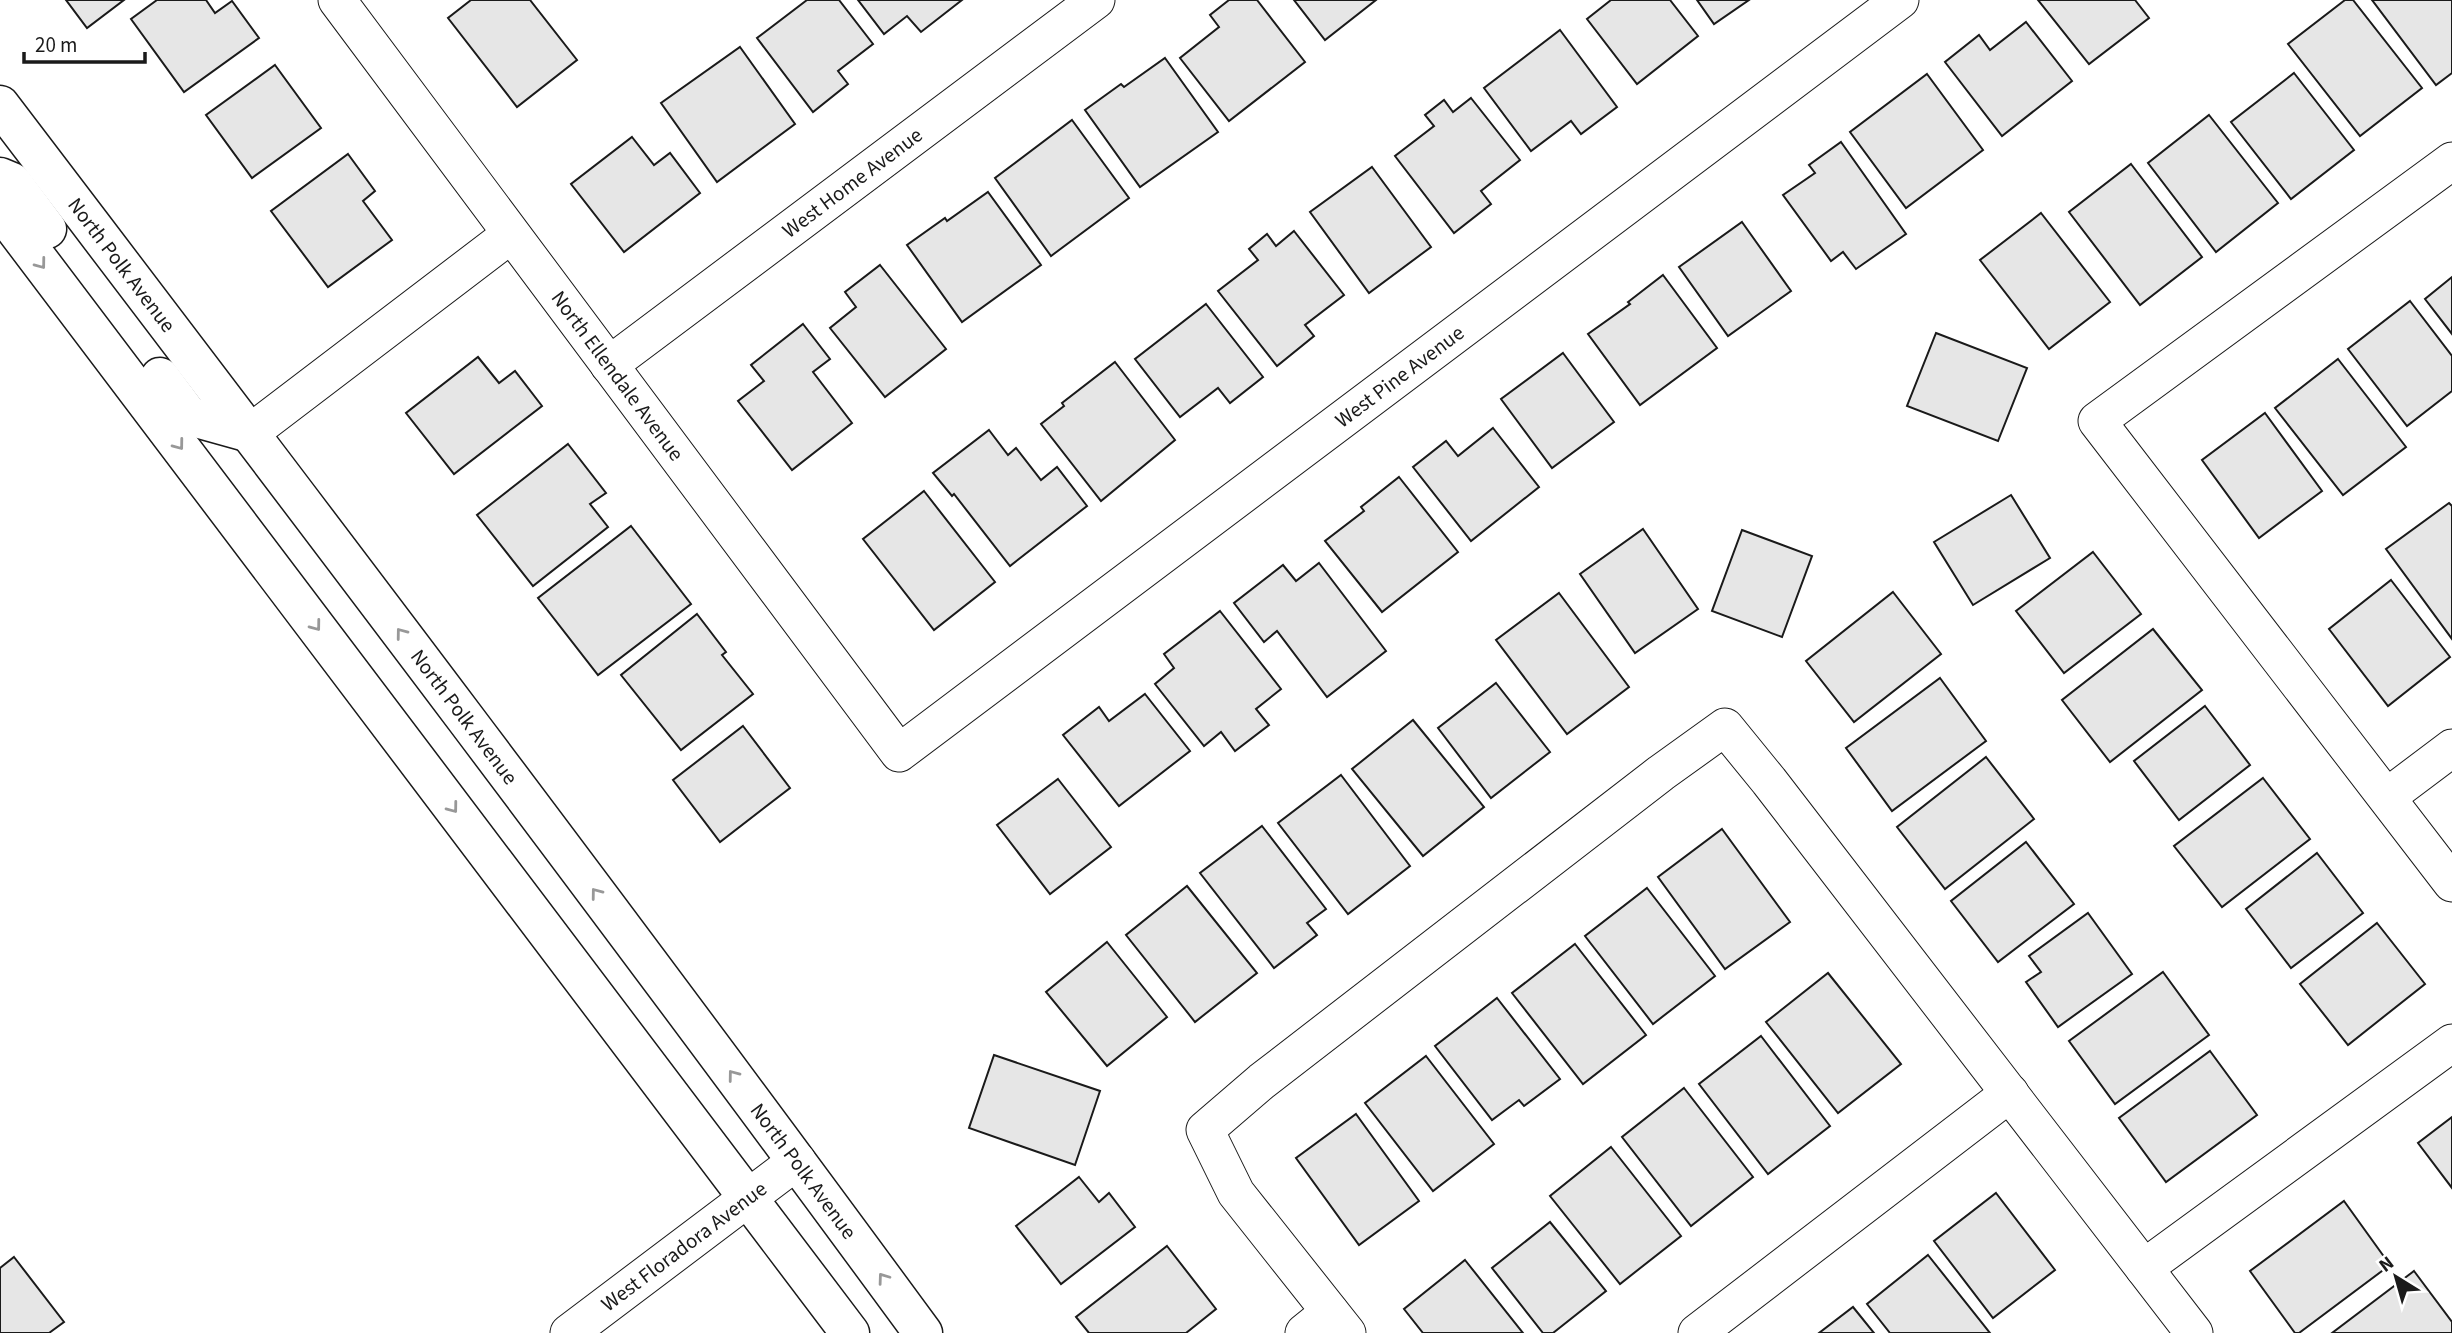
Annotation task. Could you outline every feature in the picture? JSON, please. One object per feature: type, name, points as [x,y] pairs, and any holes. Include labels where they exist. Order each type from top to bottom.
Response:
[{"type":"main road","name":"North Polk Avenue","points":[[0,104],[797,1161],[923,1333]]},
{"type":"main road","points":[[0,177],[12,182],[189,416],[250,433]]},
{"type":"main road","points":[[0,209],[850,1333]]},
{"type":"street","name":"North Ellendale Avenue","points":[[337,0],[899,753]]},
{"type":"street","name":"West Home Avenue","points":[[610,365],[1096,0]]},
{"type":"street","name":"West Pine Avenue","points":[[899,753],[1900,0]]},
{"type":"street","points":[[2452,161],[2097,421],[2452,883]]},
{"type":"street","points":[[250,433],[510,235]]},
{"type":"street","points":[[1327,1326],[1236,1193],[1205,1130],[1295,1055],[1725,727],[1769,780],[2194,1333]]},
{"type":"street","points":[[2387,797],[2452,748]]},
{"type":"street","points":[[2144,1268],[2452,1042]]},
{"type":"street","points":[[1697,1333],[2010,1093]]},
{"type":"street","name":"West Floradora Avenue","points":[[569,1333],[797,1161]]},
{"type":"building","points":[[66,0],[124,0],[87,28]]},
{"type":"building","points":[[157,0],[206,0],[215,13],[232,1],[259,38],[184,92],[131,19]]},
{"type":"building","points":[[471,0],[530,0],[577,60],[517,107],[448,18]]},
{"type":"building","points":[[807,0],[839,0],[873,44],[838,71],[848,84],[813,112],[757,38]]},
{"type":"building","points":[[858,0],[962,0],[921,32],[907,16],[884,34]]},
{"type":"building","points":[[1229,0],[1257,0],[1305,62],[1229,121],[1180,58],[1219,27],[1210,15]]},
{"type":"building","points":[[1294,0],[1376,0],[1325,40]]},
{"type":"building","points":[[1611,0],[1670,0],[1698,36],[1637,84],[1587,19]]},
{"type":"building","points":[[1697,0],[1749,0],[1714,24]]},
{"type":"building","points":[[2038,0],[2135,0],[2149,18],[2089,64]]},
{"type":"building","points":[[2345,0],[2353,0],[2422,88],[2360,136],[2288,44]]},
{"type":"building","points":[[2372,0],[2452,0],[2452,73],[2436,85]]},
{"type":"building","points":[[2026,22],[2072,81],[2002,136],[1945,62],[1979,35],[1990,50]]},
{"type":"building","points":[[1560,30],[1617,107],[1581,134],[1571,121],[1531,151],[1484,88]]},
{"type":"building","points":[[740,47],[795,124],[717,182],[661,103]]},
{"type":"building","points":[[1165,58],[1218,132],[1140,187],[1085,110],[1121,84],[1124,87]]},
{"type":"building","points":[[275,65],[321,128],[252,178],[206,115]]},
{"type":"building","points":[[2294,73],[2354,150],[2291,199],[2231,122]]},
{"type":"building","points":[[1927,74],[1983,150],[1906,208],[1850,132]]},
{"type":"building","points":[[1471,98],[1520,160],[1481,191],[1491,204],[1454,233],[1395,156],[1434,126],[1425,115],[1444,100],[1453,112]]},
{"type":"building","points":[[2209,115],[2278,203],[2216,252],[2148,163]]},
{"type":"building","points":[[1072,120],[1129,198],[1051,256],[995,178]]},
{"type":"building","points":[[632,137],[654,165],[670,153],[700,193],[624,252],[571,184]]},
{"type":"building","points":[[1841,142],[1906,234],[1856,269],[1843,252],[1831,261],[1783,195],[1815,173],[1809,165]]},
{"type":"building","points":[[348,154],[375,191],[363,201],[392,240],[328,287],[271,211]]},
{"type":"building","points":[[2131,164],[2202,257],[2140,305],[2069,212]]},
{"type":"building","points":[[1372,167],[1431,247],[1369,293],[1310,212]]},
{"type":"building","points":[[988,192],[1041,265],[962,322],[907,245]]},
{"type":"building","points":[[2041,213],[2110,302],[2049,349],[1980,260]]},
{"type":"building","points":[[1742,222],[1791,291],[1728,336],[1679,267]]},
{"type":"building","points":[[1294,231],[1344,295],[1305,325],[1314,336],[1277,366],[1218,291],[1258,260],[1249,249],[1267,234],[1276,246]]},
{"type":"building","points":[[880,265],[946,349],[885,397],[830,328],[856,307],[845,292]]},
{"type":"building","points":[[1663,275],[1717,348],[1640,405],[1588,334],[1630,304],[1628,302]]},
{"type":"building","points":[[2452,277],[2452,334],[2425,299]]},
{"type":"building","points":[[2410,301],[2452,356],[2452,391],[2407,426],[2348,349]]},
{"type":"building","points":[[1206,304],[1263,377],[1230,403],[1218,388],[1180,417],[1135,359]]},
{"type":"building","points":[[803,324],[830,359],[813,372],[852,423],[792,470],[738,401],[764,381],[751,365]]},
{"type":"building","points":[[1936,333],[2027,368],[1998,441],[1907,406]]},
{"type":"building","points":[[1563,353],[1614,422],[1552,468],[1501,399]]},
{"type":"building","points":[[478,357],[499,383],[515,371],[542,406],[454,474],[406,413]]},
{"type":"building","points":[[2338,359],[2406,447],[2343,495],[2275,408]]},
{"type":"building","points":[[1115,362],[1175,440],[1101,501],[1041,424],[1064,406],[1062,403]]},
{"type":"building","points":[[2265,413],[2322,491],[2259,538],[2202,460]]},
{"type":"building","points":[[1493,428],[1539,487],[1471,541],[1413,467],[1446,441],[1458,456]]},
{"type":"building","points":[[989,430],[1008,455],[1016,448],[1041,480],[1057,467],[1087,506],[1010,566],[954,494],[952,496],[933,473]]},
{"type":"building","points":[[568,444],[606,493],[590,504],[608,527],[533,586],[477,515]]},
{"type":"building","points":[[1399,477],[1458,552],[1382,612],[1325,541],[1364,511],[1361,507]]},
{"type":"building","points":[[924,491],[995,582],[934,630],[863,539]]},
{"type":"building","points":[[2011,495],[2050,558],[1973,605],[1934,542]]},
{"type":"building","points":[[2449,503],[2452,506],[2452,639],[2386,549]]},
{"type":"building","points":[[631,526],[691,604],[598,675],[538,598]]},
{"type":"building","points":[[1643,529],[1698,609],[1635,653],[1580,574]]},
{"type":"building","points":[[1742,530],[1812,556],[1782,637],[1712,611]]},
{"type":"building","points":[[2093,552],[2141,614],[2064,673],[2016,611]]},
{"type":"building","points":[[1319,563],[1386,651],[1327,697],[1277,631],[1264,642],[1234,603],[1283,565],[1296,581]]},
{"type":"building","points":[[2391,580],[2450,657],[2388,706],[2329,629]]},
{"type":"building","points":[[1893,592],[1941,654],[1854,722],[1806,661]]},
{"type":"building","points":[[1559,593],[1629,687],[1567,734],[1496,640]]},
{"type":"building","points":[[1220,611],[1281,689],[1256,709],[1269,725],[1235,751],[1221,732],[1204,746],[1155,684],[1174,668],[1164,654]]},
{"type":"building","points":[[697,614],[726,652],[722,655],[753,694],[681,750],[621,675]]},
{"type":"building","points":[[2153,629],[2202,690],[2110,762],[2062,700]]},
{"type":"building","points":[[1940,678],[1986,741],[1892,811],[1846,748]]},
{"type":"building","points":[[1496,683],[1550,752],[1491,798],[1438,728]]},
{"type":"building","points":[[1145,694],[1190,751],[1119,806],[1063,735],[1099,707],[1109,721]]},
{"type":"building","points":[[2205,706],[2250,765],[2179,820],[2134,761]]},
{"type":"building","points":[[1413,720],[1484,807],[1423,856],[1352,769]]},
{"type":"building","points":[[743,726],[790,788],[720,842],[673,780]]},
{"type":"building","points":[[1986,757],[2034,819],[1945,889],[1897,827]]},
{"type":"building","points":[[1341,775],[1410,866],[1348,914],[1278,823]]},
{"type":"building","points":[[2263,778],[2310,839],[2222,907],[2174,846]]},
{"type":"building","points":[[1058,779],[1111,847],[1050,894],[997,825]]},
{"type":"building","points":[[1262,826],[1326,909],[1307,923],[1317,935],[1274,968],[1200,873]]},
{"type":"building","points":[[1722,829],[1790,922],[1725,969],[1658,877]]},
{"type":"building","points":[[2026,842],[2074,904],[1998,962],[1951,901]]},
{"type":"building","points":[[2317,853],[2363,913],[2291,968],[2246,909]]},
{"type":"building","points":[[1187,886],[1257,973],[1195,1022],[1126,935]]},
{"type":"building","points":[[1647,888],[1715,976],[1653,1024],[1585,936]]},
{"type":"building","points":[[2088,913],[2132,974],[2058,1027],[2026,982],[2041,972],[2029,956]]},
{"type":"building","points":[[2377,923],[2425,984],[2348,1045],[2300,984]]},
{"type":"building","points":[[1107,942],[1167,1017],[1107,1066],[1046,992]]},
{"type":"building","points":[[1575,944],[1646,1035],[1583,1084],[1512,993]]},
{"type":"building","points":[[2163,972],[2209,1035],[2115,1104],[2069,1041]]},
{"type":"building","points":[[1828,973],[1901,1064],[1838,1113],[1766,1022]]},
{"type":"building","points":[[1497,998],[1560,1079],[1524,1106],[1519,1100],[1492,1120],[1435,1046]]},
{"type":"building","points":[[1761,1036],[1830,1126],[1768,1174],[1699,1084]]},
{"type":"building","points":[[2210,1051],[2257,1115],[2166,1182],[2119,1118]]},
{"type":"building","points":[[994,1055],[1100,1091],[1075,1165],[969,1128]]},
{"type":"building","points":[[1426,1056],[1494,1144],[1433,1191],[1365,1103]]},
{"type":"building","points":[[1684,1088],[1753,1177],[1691,1226],[1622,1137]]},
{"type":"building","points":[[1356,1114],[1419,1201],[1359,1245],[1296,1158]]},
{"type":"building","points":[[2452,1117],[2452,1188],[2418,1143]]},
{"type":"building","points":[[1611,1147],[1681,1236],[1620,1284],[1550,1196]]},
{"type":"building","points":[[1079,1177],[1099,1202],[1109,1193],[1135,1227],[1061,1284],[1016,1226]]},
{"type":"building","points":[[1996,1193],[2055,1270],[1993,1318],[1934,1241]]},
{"type":"building","points":[[2344,1201],[2390,1265],[2299,1333],[2295,1333],[2250,1271]]},
{"type":"building","points":[[1550,1222],[1606,1291],[1553,1333],[1543,1333],[1492,1268]]},
{"type":"building","points":[[1167,1246],[1216,1309],[1186,1333],[1089,1333],[1076,1317]]},
{"type":"building","points":[[1928,1255],[1990,1333],[1890,1333],[1867,1304]]},
{"type":"building","points":[[14,1257],[64,1322],[49,1333],[0,1333],[0,1268]]},
{"type":"building","points":[[1465,1260],[1523,1333],[1423,1333],[1404,1309]]},
{"type":"building","points":[[2414,1271],[2452,1322],[2452,1333],[2332,1333]]},
{"type":"building","points":[[1853,1307],[1874,1333],[1819,1333]]}]
